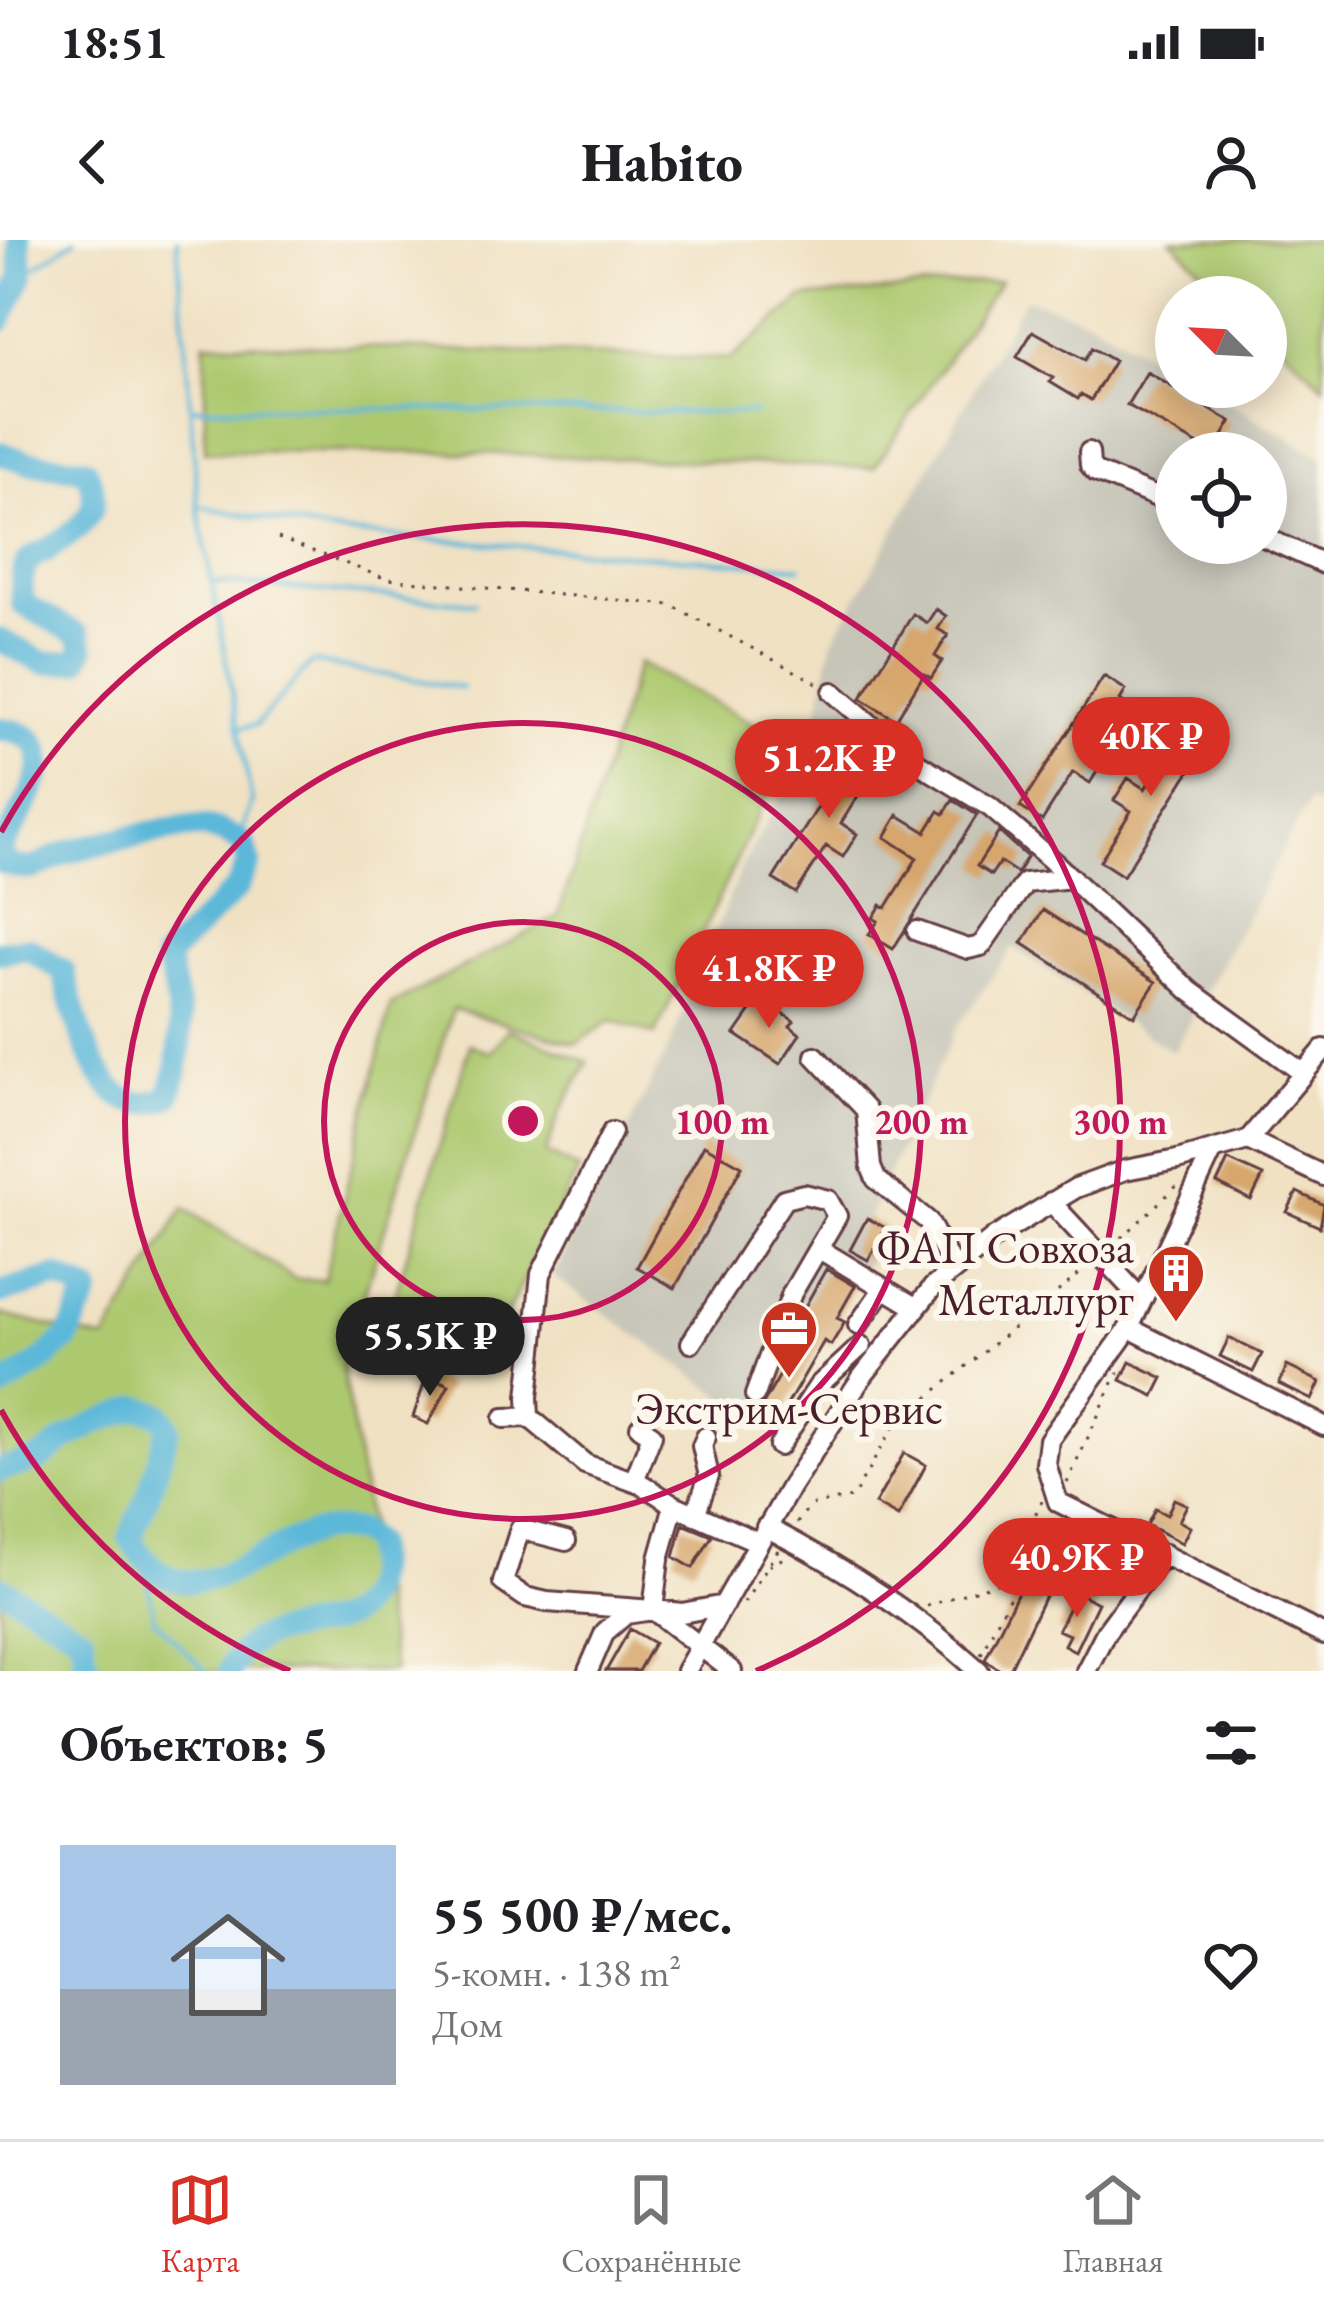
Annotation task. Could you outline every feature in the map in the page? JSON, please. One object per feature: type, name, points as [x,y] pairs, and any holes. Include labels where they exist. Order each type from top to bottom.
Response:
[{"type":"street","points":[[1089,452],[1096,472],[1155,497]]},
{"type":"street","points":[[1287,547],[1324,563]]},
{"type":"street","points":[[833,692],[911,759],[990,807],[1190,991],[1303,1073]]},
{"type":"street","points":[[917,931],[968,949],[981,946],[1025,883],[1072,878]]},
{"type":"street","points":[[779,1446],[819,1385],[860,1341],[915,1307],[994,1237],[1104,1176],[1210,1157],[1247,1140],[1324,1049]]},
{"type":"street","points":[[815,1056],[866,1111],[876,1179],[928,1221],[954,1269]]},
{"type":"street","points":[[529,1417],[541,1274],[612,1132]]},
{"type":"street","points":[[1247,1140],[1324,1176]]},
{"type":"street","points":[[1210,1157],[1129,1328],[1049,1440],[1046,1464],[1055,1493],[1164,1555],[1324,1634]]},
{"type":"street","points":[[691,1343],[784,1198],[804,1194],[828,1200],[837,1216],[792,1294],[755,1395]]},
{"type":"street","points":[[1051,1202],[1142,1300]]},
{"type":"street","points":[[820,1250],[915,1307]]},
{"type":"street","points":[[686,1671],[734,1604],[762,1534],[884,1288]]},
{"type":"street","points":[[1129,1328],[1324,1426]]},
{"type":"street","points":[[504,1418],[529,1417],[585,1464],[634,1481],[695,1515],[795,1542],[908,1613],[977,1669]]},
{"type":"street","points":[[634,1481],[652,1436],[640,1427]]},
{"type":"street","points":[[695,1515],[709,1476],[702,1446],[706,1437]]},
{"type":"street","points":[[653,1610],[659,1559],[674,1505]]},
{"type":"street","points":[[566,1541],[520,1529],[502,1582],[525,1597],[547,1602],[682,1613],[734,1604]]},
{"type":"street","points":[[1086,1671],[1106,1632],[1164,1555]]},
{"type":"street","points":[[588,1671],[605,1632],[626,1614],[653,1610],[732,1671]]},
{"type":"path","points":[[278,538],[387,579],[671,604],[833,692]]},
{"type":"path","points":[[734,1604],[795,1542],[810,1504],[853,1497],[895,1424],[1101,1256],[1210,1157]]},
{"type":"path","points":[[1002,1579],[1055,1493],[1117,1374]]},
{"type":"path","points":[[977,1669],[1055,1493]]},
{"type":"path","points":[[766,1568],[795,1542]]},
{"type":"path","points":[[908,1613],[1020,1575]]},
{"type":"shaded area","points":[[1025,298],[1089,320],[1155,359],[1155,408],[1238,408],[1278,432],[1155,432],[1155,564],[1287,564],[1287,437],[1324,459],[1324,808],[1309,801],[1173,1052],[1013,947],[957,1027],[868,1218],[886,1228],[837,1317],[845,1322],[831,1345],[823,1341],[772,1431],[553,1276],[670,1045],[742,865],[813,741],[832,642]]},
{"type":"green space","points":[[1171,240],[1324,240],[1324,386],[1287,351],[1287,276],[1209,276]]},
{"type":"green space","points":[[1000,281],[874,468],[476,453],[205,451],[205,342],[731,359],[802,298]]},
{"type":"green space","points":[[638,663],[791,743],[655,1035],[611,1020],[576,1044],[453,1009],[342,1366],[394,1671],[0,1671],[0,1314],[105,1340],[184,1208],[295,1279],[324,1280],[391,1005],[558,917]]},
{"type":"green space","points":[[508,1029],[588,1062],[559,1114],[546,1153],[579,1170],[496,1335],[392,1305],[470,1044],[490,1053]]},
{"type":"building","points":[[1033,331],[1085,360],[1092,348],[1114,361],[1091,400],[1081,394],[1078,399],[1017,357]]},
{"type":"building","points":[[1147,372],[1155,377],[1155,408],[1207,408],[1231,422],[1225,432],[1175,432],[1127,405]]},
{"type":"building","points":[[936,609],[946,616],[938,629],[948,635],[935,656],[942,661],[931,678],[924,674],[896,720],[861,698],[913,614],[927,623]]},
{"type":"building","points":[[1104,676],[1126,690],[1120,700],[1132,708],[1124,720],[1112,712],[1087,752],[1103,762],[1090,783],[1073,772],[1042,821],[1020,807]]},
{"type":"building","points":[[1183,729],[1207,744],[1123,876],[1100,861],[1131,811],[1114,800],[1128,778],[1145,789],[1170,750],[1159,743],[1166,731],[1178,738]]},
{"type":"building","points":[[855,748],[879,762],[872,773],[884,780],[877,790],[866,783],[841,823],[857,834],[843,857],[826,846],[796,893],[773,879]]},
{"type":"building","points":[[953,800],[977,815],[893,949],[869,934],[878,921],[873,918],[881,905],[886,908],[917,858],[885,837],[898,815],[926,832],[939,811],[944,814]]},
{"type":"building","points":[[999,832],[1027,857],[1017,873],[1000,862],[991,875],[977,866]]},
{"type":"building","points":[[1043,910],[1156,982],[1134,1016],[1022,943]]},
{"type":"building","points":[[760,998],[794,1021],[790,1026],[800,1034],[780,1064],[735,1034]]},
{"type":"building","points":[[704,1145],[742,1166],[675,1288],[637,1267]]},
{"type":"building","points":[[1228,1160],[1263,1176],[1251,1200],[1217,1183]]},
{"type":"building","points":[[1297,1192],[1324,1205],[1320,1227],[1287,1212]]},
{"type":"building","points":[[867,1218],[886,1228],[868,1260],[850,1250]]},
{"type":"building","points":[[826,1269],[855,1286],[837,1318],[845,1322],[831,1345],[824,1341],[772,1431],[754,1420],[806,1330],[795,1324]]},
{"type":"building","points":[[1229,1338],[1262,1354],[1253,1372],[1220,1356]]},
{"type":"building","points":[[1130,1362],[1163,1378],[1154,1396],[1121,1380]]},
{"type":"building","points":[[1287,1366],[1320,1382],[1312,1400],[1279,1384]]},
{"type":"building","points":[[427,1375],[449,1385],[428,1424],[413,1417]]},
{"type":"building","points":[[904,1453],[926,1465],[898,1517],[875,1504]]},
{"type":"building","points":[[1174,1499],[1187,1505],[1179,1521],[1190,1527],[1182,1543],[1147,1525],[1155,1509],[1167,1515]]},
{"type":"building","points":[[683,1524],[712,1536],[693,1568],[674,1557]]},
{"type":"building","points":[[1042,1543],[1065,1554],[1009,1671],[1001,1671],[985,1659]]},
{"type":"building","points":[[1076,1592],[1098,1603],[1075,1651],[1064,1645],[1069,1635],[1058,1630]]},
{"type":"building","points":[[630,1629],[654,1643],[638,1671],[606,1671]]},
{"type":"waterway","points":[[0,321],[22,276],[19,240]]},
{"type":"waterway","points":[[22,276],[75,240]]},
{"type":"waterway","points":[[177,240],[198,506],[332,532],[800,567]]},
{"type":"waterway","points":[[192,407],[756,413]]},
{"type":"waterway","points":[[0,453],[27,462],[85,469],[94,496],[87,517],[33,557],[22,580],[23,604],[79,635],[83,649],[77,661],[44,663],[0,640]]},
{"type":"waterway","points":[[198,506],[252,802],[239,841]]},
{"type":"waterway","points":[[212,582],[475,603]]},
{"type":"waterway","points":[[240,728],[256,725],[312,662],[462,688]]},
{"type":"waterway","points":[[0,729],[24,735],[37,746],[40,762],[29,798],[1,850],[4,863],[31,868],[92,845],[198,827],[243,843],[249,862],[237,888],[166,958],[180,1027],[169,1096],[145,1103],[125,1098],[108,1085],[84,1041],[63,971],[28,948],[0,952]]},
{"type":"waterway","points":[[0,1293],[57,1277],[89,1292],[68,1338],[0,1389]]},
{"type":"waterway","points":[[0,1470],[41,1459],[98,1422],[139,1407],[160,1414],[169,1427],[130,1538],[151,1565],[173,1578],[195,1581],[219,1576],[324,1530],[358,1531],[373,1544],[372,1583],[360,1606],[341,1619],[267,1636],[246,1648],[230,1671]]},
{"type":"waterway","points":[[145,1562],[154,1619],[206,1671]]},
{"type":"waterway","points":[[0,1587],[83,1637],[85,1660],[93,1671]]},
{"type":"place","name":"ФАП Совхоза Металлург","points":[[1176,1324]]},
{"type":"place","name":"Экстрим-Сервис","points":[[789,1380]]}]
